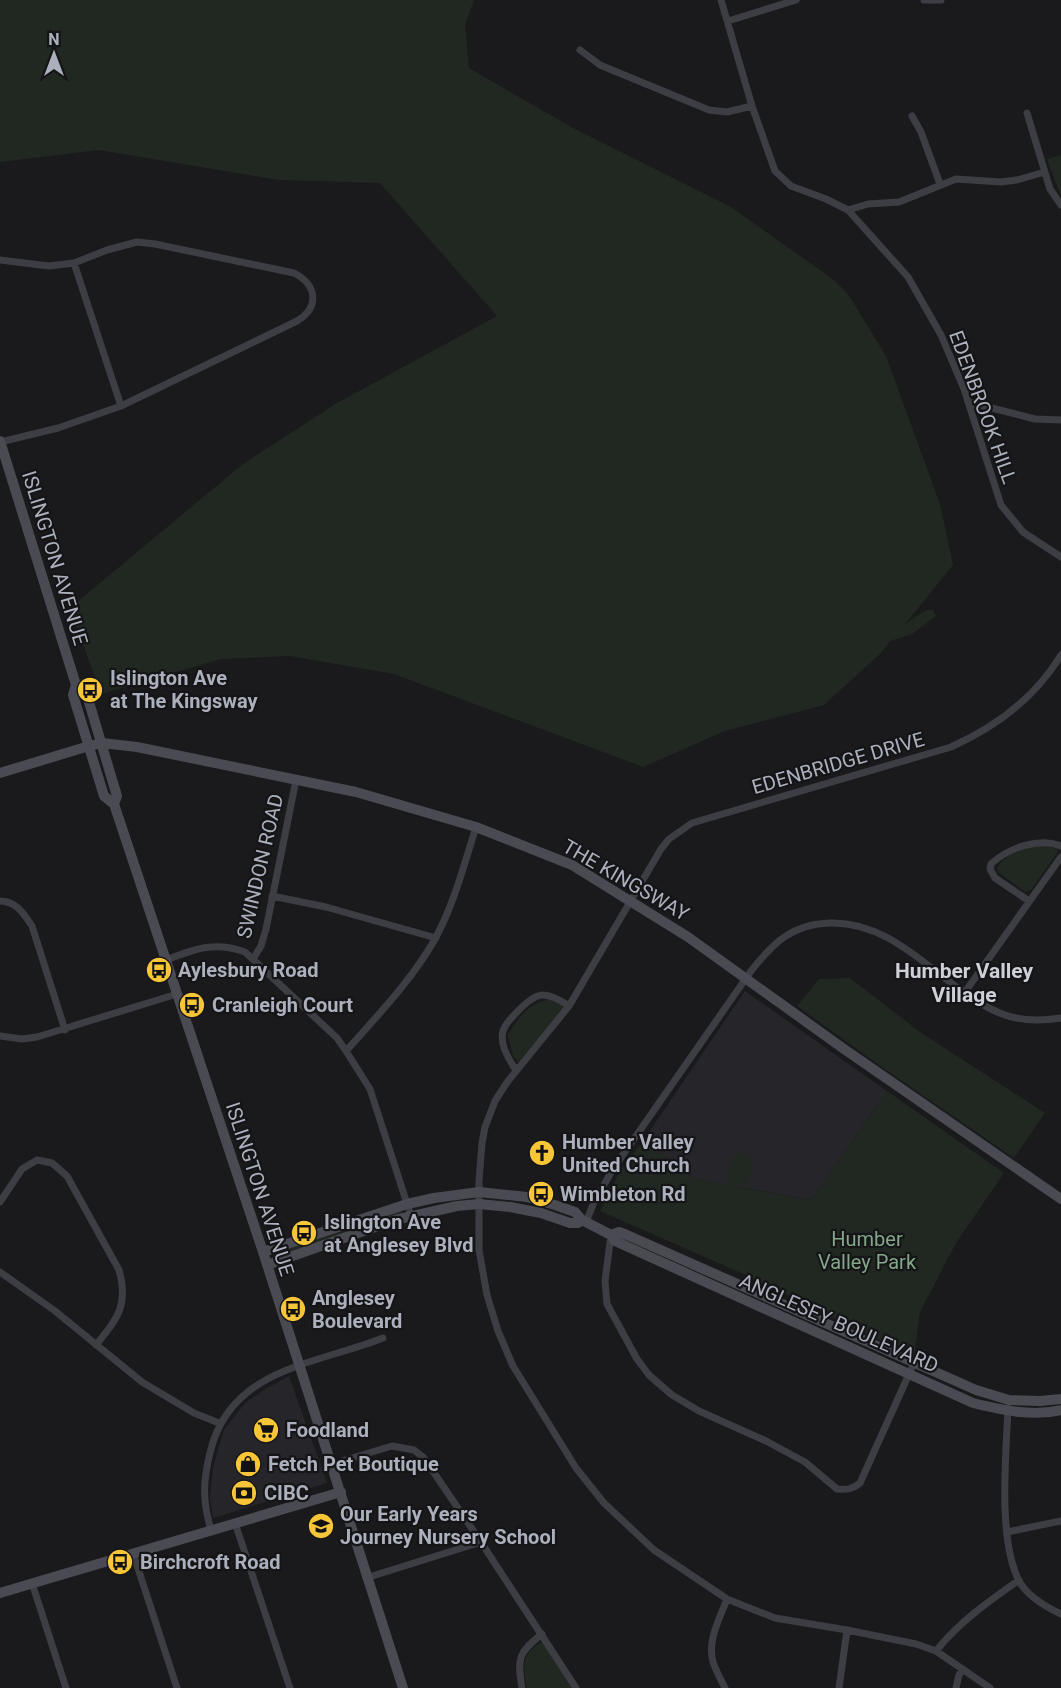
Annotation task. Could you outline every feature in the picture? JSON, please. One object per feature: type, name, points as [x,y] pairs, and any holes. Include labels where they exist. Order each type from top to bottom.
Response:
[{"type":"street","name":"EDENBROOK HILL","points":[[721,0],[771,164],[778,175],[791,186],[848,210],[908,277],[941,335],[968,402],[1001,505],[1023,532],[1061,558]]},
{"type":"street","points":[[728,21],[796,0]]},
{"type":"street","points":[[924,0],[941,0]]},
{"type":"street","points":[[579,50],[600,66],[709,110],[727,112],[752,106]]},
{"type":"street","points":[[1027,113],[1050,189],[1061,205]]},
{"type":"street","points":[[912,116],[921,132],[940,184]]},
{"type":"street","points":[[848,210],[868,204],[899,202],[956,179],[1009,181],[1045,172]]},
{"type":"street","points":[[0,260],[37,266],[74,263],[107,250],[137,242],[146,243],[294,273],[311,288],[313,299],[312,307],[306,315],[122,406],[58,428],[0,442]]},
{"type":"street","points":[[74,263],[122,406]]},
{"type":"street","points":[[968,402],[1035,419],[1061,420]]},
{"type":"street","name":"ISLINGTON AVENUE","points":[[0,442],[76,685],[73,695],[104,796],[114,804],[263,1252],[403,1688]]},
{"type":"street","name":"EDENBRIDGE DRIVE","points":[[990,1688],[936,1651],[916,1644],[775,1618],[728,1599],[672,1563],[636,1535],[604,1503],[576,1468],[513,1366],[491,1312],[479,1250],[482,1143],[485,1127],[495,1101],[516,1070],[569,1005],[661,849],[679,830],[718,814],[960,743],[993,726],[1017,708],[1039,686],[1061,655]]},
{"type":"street","name":"ISLINGTON AVENUE","points":[[76,685],[86,692],[117,796],[114,804]]},
{"type":"street","name":"THE KINGSWAY","points":[[0,773],[102,743],[148,749],[356,792],[476,826],[572,865],[688,937],[1061,1199]]},
{"type":"street","name":"SWINDON ROAD","points":[[253,959],[261,946],[296,780]]},
{"type":"street","points":[[346,1051],[388,1004],[436,938],[451,906],[476,826]]},
{"type":"street","points":[[1029,901],[995,878],[990,869],[991,864],[1032,843],[1048,842],[1061,846]]},
{"type":"street","points":[[965,992],[1061,856]]},
{"type":"street","points":[[272,896],[326,907],[436,938]]},
{"type":"street","points":[[0,901],[11,902],[24,914],[32,926],[65,1029]]},
{"type":"street","points":[[584,1221],[613,1169],[767,950],[790,933],[804,927],[839,923],[865,927],[891,940],[965,992],[1002,1014],[1034,1020],[1061,1018]]},
{"type":"street","points":[[166,960],[193,950],[215,946],[245,952],[336,1038],[369,1089],[411,1216]]},
{"type":"street","points":[[0,1036],[22,1039],[65,1029],[177,994]]},
{"type":"street","points":[[516,1070],[506,1053],[503,1039],[503,1031],[509,1021],[526,1003],[540,994],[549,995],[569,1005]]},
{"type":"street","points":[[0,1202],[22,1169],[37,1160],[52,1163],[67,1176],[119,1270],[122,1281],[122,1302],[116,1321],[96,1345]]},
{"type":"street","name":"ANGLESEY BOULEVARD","points":[[263,1252],[407,1204],[434,1198],[479,1192],[527,1197],[574,1212],[584,1221],[611,1235],[615,1241],[627,1247],[912,1368],[973,1403],[1008,1406],[1031,1413],[1061,1410]]},
{"type":"street","name":"ANGLESEY BOULEVARD","points":[[267,1265],[411,1216],[456,1206],[479,1204],[524,1209],[570,1223],[584,1221]]},
{"type":"street","points":[[611,1235],[605,1281],[607,1304],[637,1359],[650,1375],[672,1395],[798,1458],[815,1469],[837,1489],[854,1488],[860,1484],[912,1368]]},
{"type":"street","points":[[0,1272],[55,1311],[142,1383],[194,1413],[219,1424]]},
{"type":"street","points":[[211,1530],[205,1509],[204,1491],[209,1455],[219,1424],[240,1398],[255,1386],[298,1366],[383,1338]]},
{"type":"street","name":"ANGLESEY BOULEVARD","points":[[1008,1406],[1061,1399]]},
{"type":"street","points":[[1008,1406],[1005,1515],[1019,1580],[1029,1592],[1049,1608],[1061,1614]]},
{"type":"street","points":[[332,1464],[392,1446],[414,1450],[424,1458],[482,1542],[576,1688]]},
{"type":"street","points":[[0,1593],[341,1492]]},
{"type":"street","points":[[1007,1532],[1061,1521]]},
{"type":"street","points":[[235,1523],[290,1688]]},
{"type":"street","points":[[366,1578],[482,1542]]},
{"type":"street","points":[[133,1553],[177,1688]]},
{"type":"street","points":[[936,1651],[977,1609],[1019,1580]]},
{"type":"street","points":[[32,1583],[66,1688]]},
{"type":"street","points":[[725,1688],[713,1662],[711,1645],[728,1599]]},
{"type":"street","points":[[839,1688],[847,1630]]},
{"type":"street","points":[[522,1688],[520,1658],[528,1645],[542,1634]]},
{"type":"street","points":[[957,1688],[958,1678],[963,1669]]},
{"type":"shaded area","points":[[745,991],[887,1091],[811,1200],[696,1179],[643,1141]]},
{"type":"shaded area","points":[[289,1376],[327,1483],[213,1518],[210,1499],[213,1467],[224,1430],[245,1403]]},
{"type":"green space","points":[[0,0],[474,0],[465,25],[469,68],[573,128],[731,207],[834,280],[848,294],[886,356],[940,504],[953,565],[905,624],[926,610],[933,610],[936,616],[912,634],[890,641],[881,653],[824,705],[725,731],[643,767],[394,674],[290,656],[221,659],[101,694],[70,608],[243,464],[337,403],[497,316],[380,183],[278,180],[99,150],[0,162]]},
{"type":"green space","points":[[1061,155],[1061,196],[1047,159]]},
{"type":"green space","points":[[1043,845],[1058,849],[1057,853],[1031,890],[1025,892],[998,872],[997,868],[1011,855],[1030,847]]},
{"type":"green space","points":[[850,978],[920,1032],[1045,1113],[1014,1158],[797,1006],[819,979]]},
{"type":"green space","points":[[551,999],[560,1003],[563,1008],[561,1012],[518,1062],[513,1056],[508,1035],[530,1007]]},
{"type":"green space","name":"Humber Valley Park","points":[[887,1091],[1004,1173],[956,1243],[920,1312],[914,1357],[748,1276],[600,1211],[619,1173],[643,1141],[696,1179],[732,1185],[725,1182],[732,1160],[738,1153],[745,1153],[751,1160],[752,1167],[746,1184],[738,1187],[811,1200]]},
{"type":"green space","points":[[402,1210],[403,1215],[278,1255],[276,1251]]},
{"type":"green space","points":[[541,1642],[544,1643],[572,1688],[527,1688],[524,1667],[526,1657]]},
{"type":"place","name":"Islington Ave at The Kingsway","points":[[90,690]]},
{"type":"place","name":"Aylesbury Road","points":[[159,970]]},
{"type":"place","name":"Cranleigh Court","points":[[192,1005]]},
{"type":"place","name":"Humber Valley United Church","points":[[542,1153]]},
{"type":"place","name":"Wimbleton Rd","points":[[541,1194]]},
{"type":"place","name":"Islington Ave at Anglesey Blvd","points":[[304,1233]]},
{"type":"place","name":"Anglesey Boulevard","points":[[293,1309]]},
{"type":"place","name":"Foodland","points":[[266,1430]]},
{"type":"place","name":"Fetch Pet Boutique","points":[[248,1464]]},
{"type":"place","name":"CIBC","points":[[244,1493]]},
{"type":"place","name":"Our Early Years Journey Nursery School","points":[[321,1526]]},
{"type":"place","name":"Birchcroft Road","points":[[120,1562]]},
{"type":"district","name":"Humber Valley Village","points":[[964,983]]}]
